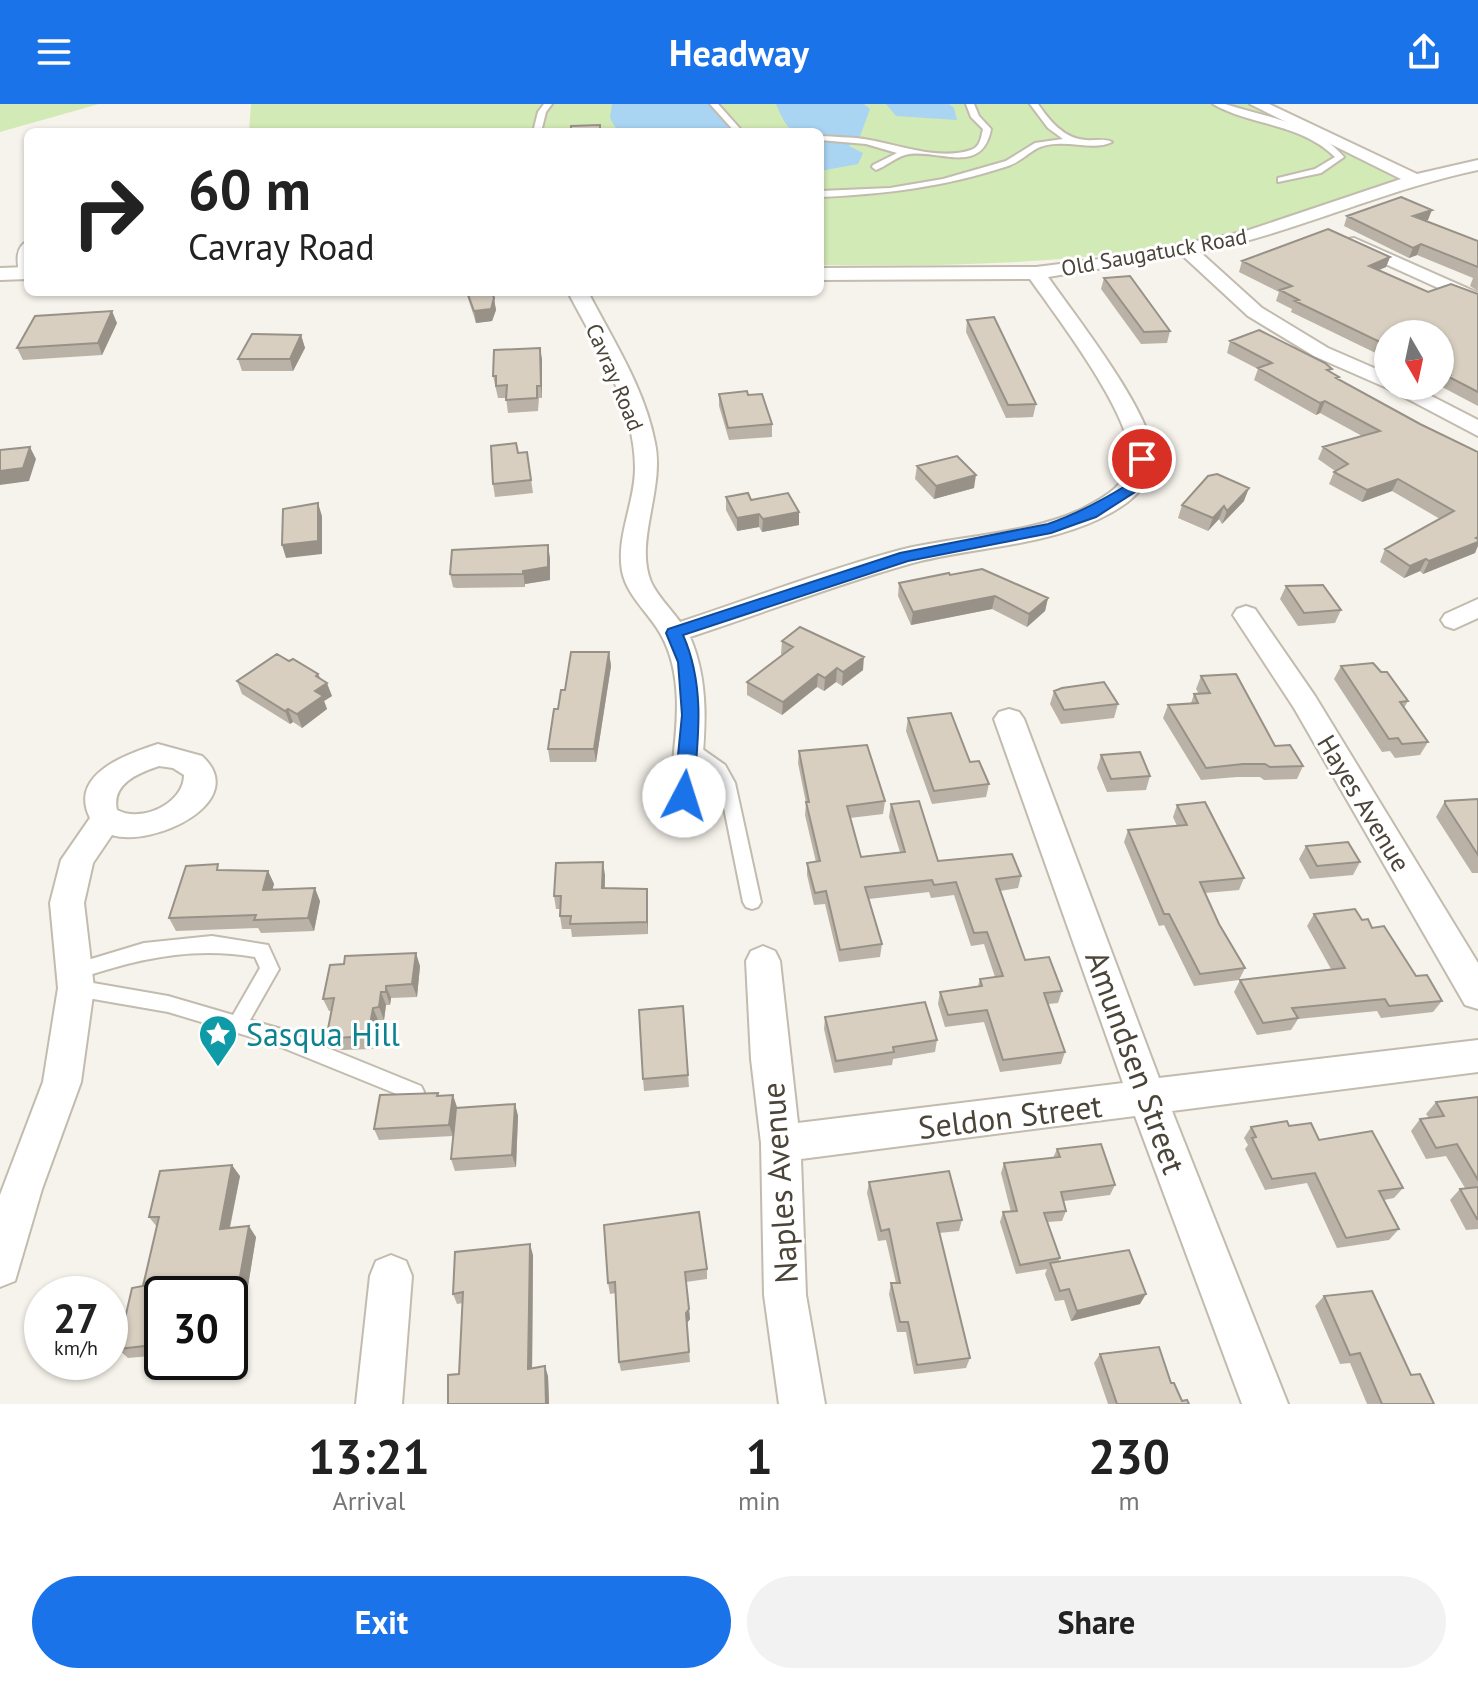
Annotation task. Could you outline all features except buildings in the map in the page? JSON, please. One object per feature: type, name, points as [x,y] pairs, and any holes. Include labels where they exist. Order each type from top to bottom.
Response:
[{"type":"street","points":[[1257,104],[1416,180]]},
{"type":"street","name":"Old Saugatuck Road","points":[[824,274],[1036,273],[1187,250],[1247,237],[1416,180],[1478,165]]},
{"type":"street","points":[[1301,219],[1478,300]]},
{"type":"street","points":[[1187,250],[1223,286],[1266,320],[1321,352],[1374,376]]},
{"type":"street","points":[[0,274],[24,273]]},
{"type":"street","points":[[684,796],[691,715],[686,662],[674,633],[905,557],[1051,528],[1091,514],[1133,487],[1142,459],[1139,435],[1104,372],[1036,273]]},
{"type":"street","name":"Cavray Road","points":[[580,296],[639,423],[647,467],[634,564],[646,600],[674,633]]},
{"type":"street","points":[[1423,400],[1478,429]]},
{"type":"street","points":[[1454,620],[1478,607]]},
{"type":"street","name":"Hayes Avenue","points":[[1246,615],[1305,703],[1478,994]]},
{"type":"street","name":"Amundsen Street","points":[[1009,719],[1148,1099],[1265,1404]]},
{"type":"street","points":[[0,1266],[22,1189],[62,1082],[75,980],[67,903],[77,860],[106,819]]},
{"type":"street","name":"Naples Avenue","points":[[763,961],[770,1059],[781,1143],[785,1295],[802,1404]]},
{"type":"street","name":"Seldon Street","points":[[781,1143],[1478,1056]]},
{"type":"street","points":[[379,1404],[391,1276]]},
{"type":"lane","points":[[538,128],[542,112],[548,104]]},
{"type":"lane","points":[[714,104],[735,128]]},
{"type":"lane","points":[[824,138],[858,141],[905,152],[952,155],[975,152],[982,148],[987,129],[975,117],[970,104]]},
{"type":"lane","points":[[1034,104],[1045,120],[1070,140]]},
{"type":"lane","points":[[1217,104],[1268,118],[1328,147],[1340,157],[1318,171],[1281,180]]},
{"type":"lane","points":[[824,194],[890,191],[944,181],[1009,163],[1038,145],[1070,140],[1093,142]]},
{"type":"lane","points":[[876,167],[905,152]]},
{"type":"lane","points":[[688,745],[719,769],[727,783],[752,902]]},
{"type":"lane","points":[[75,980],[133,951],[171,945],[234,944],[261,950],[270,969],[237,1025]]},
{"type":"lane","points":[[75,980],[274,1035],[414,1092]]},
{"type":"green space","points":[[0,104],[99,104],[0,132]]},
{"type":"green space","points":[[251,104],[1249,104],[1404,178],[1257,227],[1158,248],[1014,262],[824,265],[824,128],[249,128]]},
{"type":"water","points":[[612,104],[712,104],[723,113],[729,128],[616,128],[610,118]]},
{"type":"water","points":[[776,104],[864,104],[870,109],[860,136],[849,146],[863,153],[858,164],[824,170],[824,128],[790,128]]},
{"type":"water","points":[[886,104],[949,104],[954,108],[957,120],[896,116]]},
{"type":"place","name":"Sasqua Hill","points":[[218,1068]]},
{"type":"route","points":[[684,796],[691,715],[686,662],[674,633],[905,557],[1051,528],[1091,514],[1133,487],[1142,459]]}]
